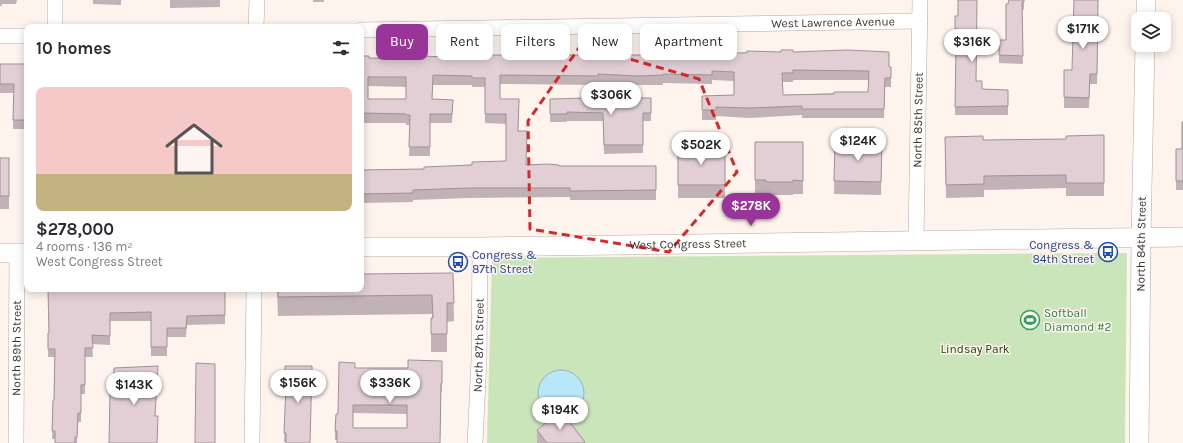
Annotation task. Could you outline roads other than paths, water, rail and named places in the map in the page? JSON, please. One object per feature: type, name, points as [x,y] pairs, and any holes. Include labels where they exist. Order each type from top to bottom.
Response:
[{"type":"street","points":[[55,0],[55,24]]},
{"type":"street","points":[[256,24],[257,0]]},
{"type":"street","name":"North 85th Street","points":[[916,240],[920,0]]},
{"type":"street","points":[[1146,0],[1146,12]]},
{"type":"street","name":"West Lawrence Avenue","points":[[364,30],[920,21]]},
{"type":"street","points":[[0,36],[24,36]]},
{"type":"street","name":"North 84th Street","points":[[1139,443],[1145,52]]},
{"type":"street","name":"West Congress Street","points":[[364,247],[480,247],[1183,237]]},
{"type":"street","name":"North 87th Street","points":[[475,443],[479,360],[480,247]]},
{"type":"street","name":"North 89th Street","points":[[15,253],[16,443]]},
{"type":"street","points":[[252,443],[254,292]]},
{"type":"water","points":[[561,370],[574,374],[580,380],[584,393],[580,406],[574,412],[561,416],[548,412],[542,406],[538,393],[542,380],[548,374]]},
{"type":"place","name":"Congress & 84th Street","points":[[1108,252]]},
{"type":"place","name":"Congress & 87th Street","points":[[458,262]]},
{"type":"place","name":"Softball Diamond #2","points":[[1030,320]]},
{"type":"park label","name":"Lindsay Park","points":[[975,349]]}]
